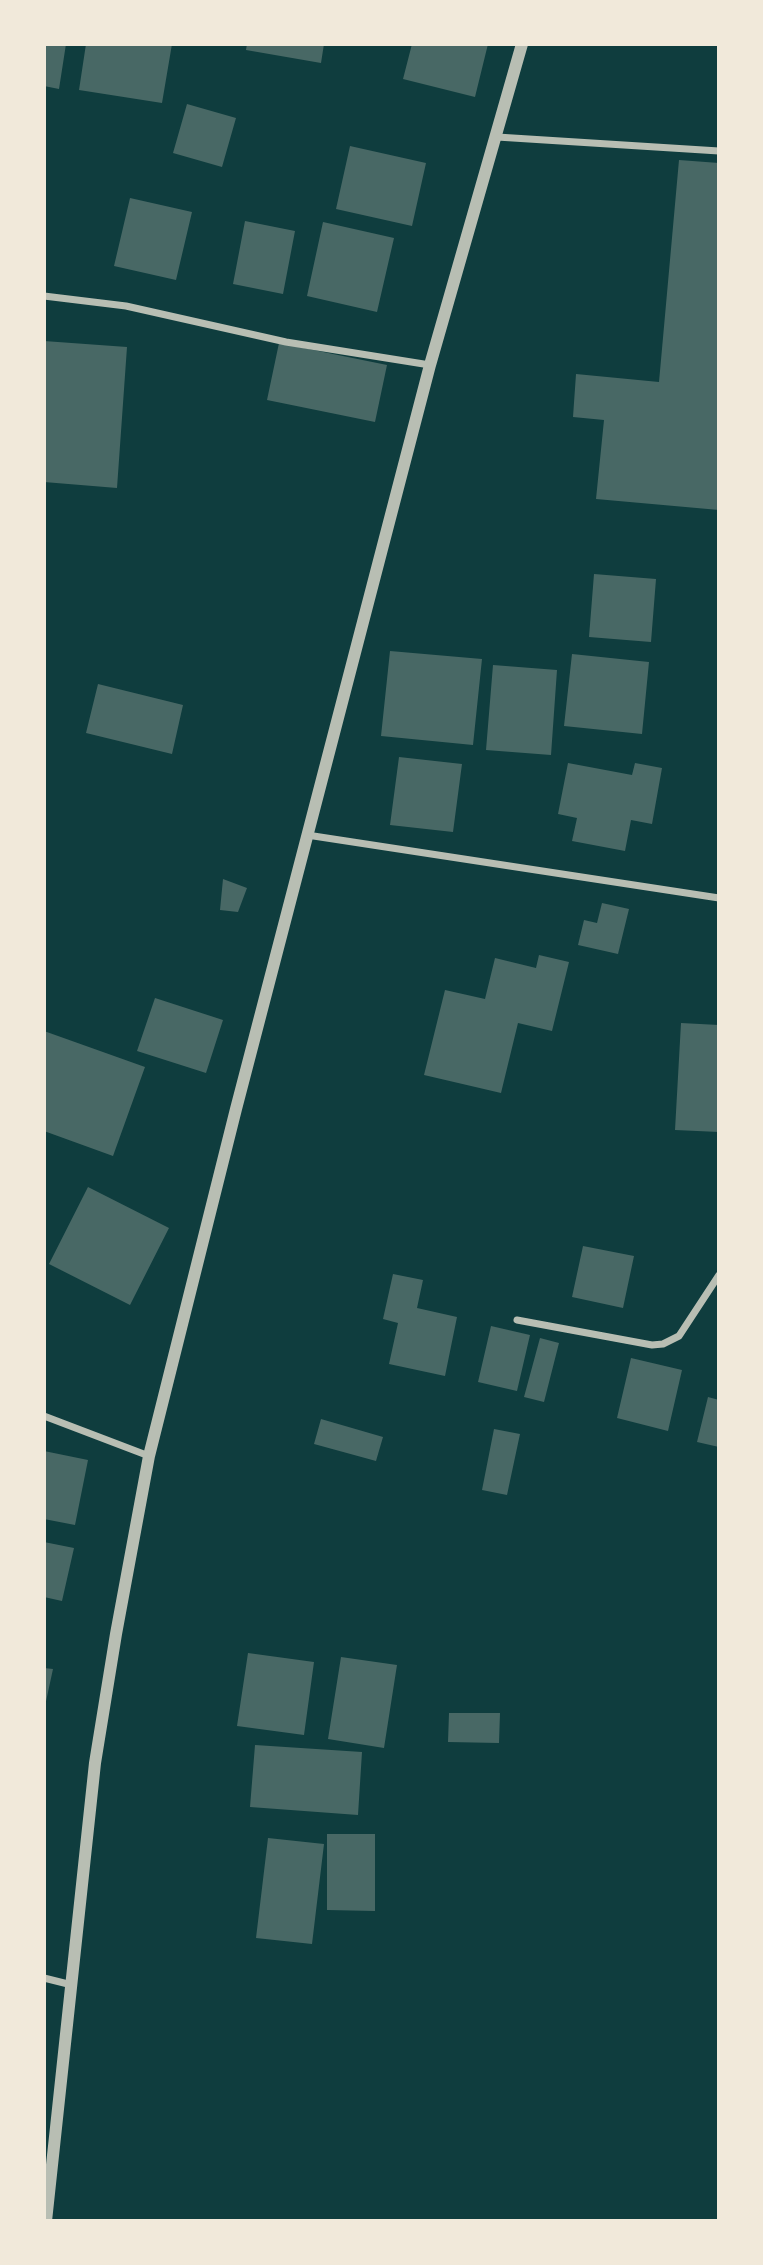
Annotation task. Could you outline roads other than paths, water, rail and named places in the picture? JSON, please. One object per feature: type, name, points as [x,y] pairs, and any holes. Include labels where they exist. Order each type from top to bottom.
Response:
[{"type":"street","points":[[46,2221],[95,1763],[149,1456],[206,1226],[430,365],[522,44]]},
{"type":"street","points":[[497,137],[719,151]]},
{"type":"street","points":[[44,296],[126,306],[286,342],[430,365]]},
{"type":"street","points":[[307,835],[719,898]]},
{"type":"street","points":[[517,1320],[663,1345],[678,1336],[719,1275]]},
{"type":"street","points":[[44,1416],[149,1456]]},
{"type":"street","points":[[44,1978],[72,1985]]}]
